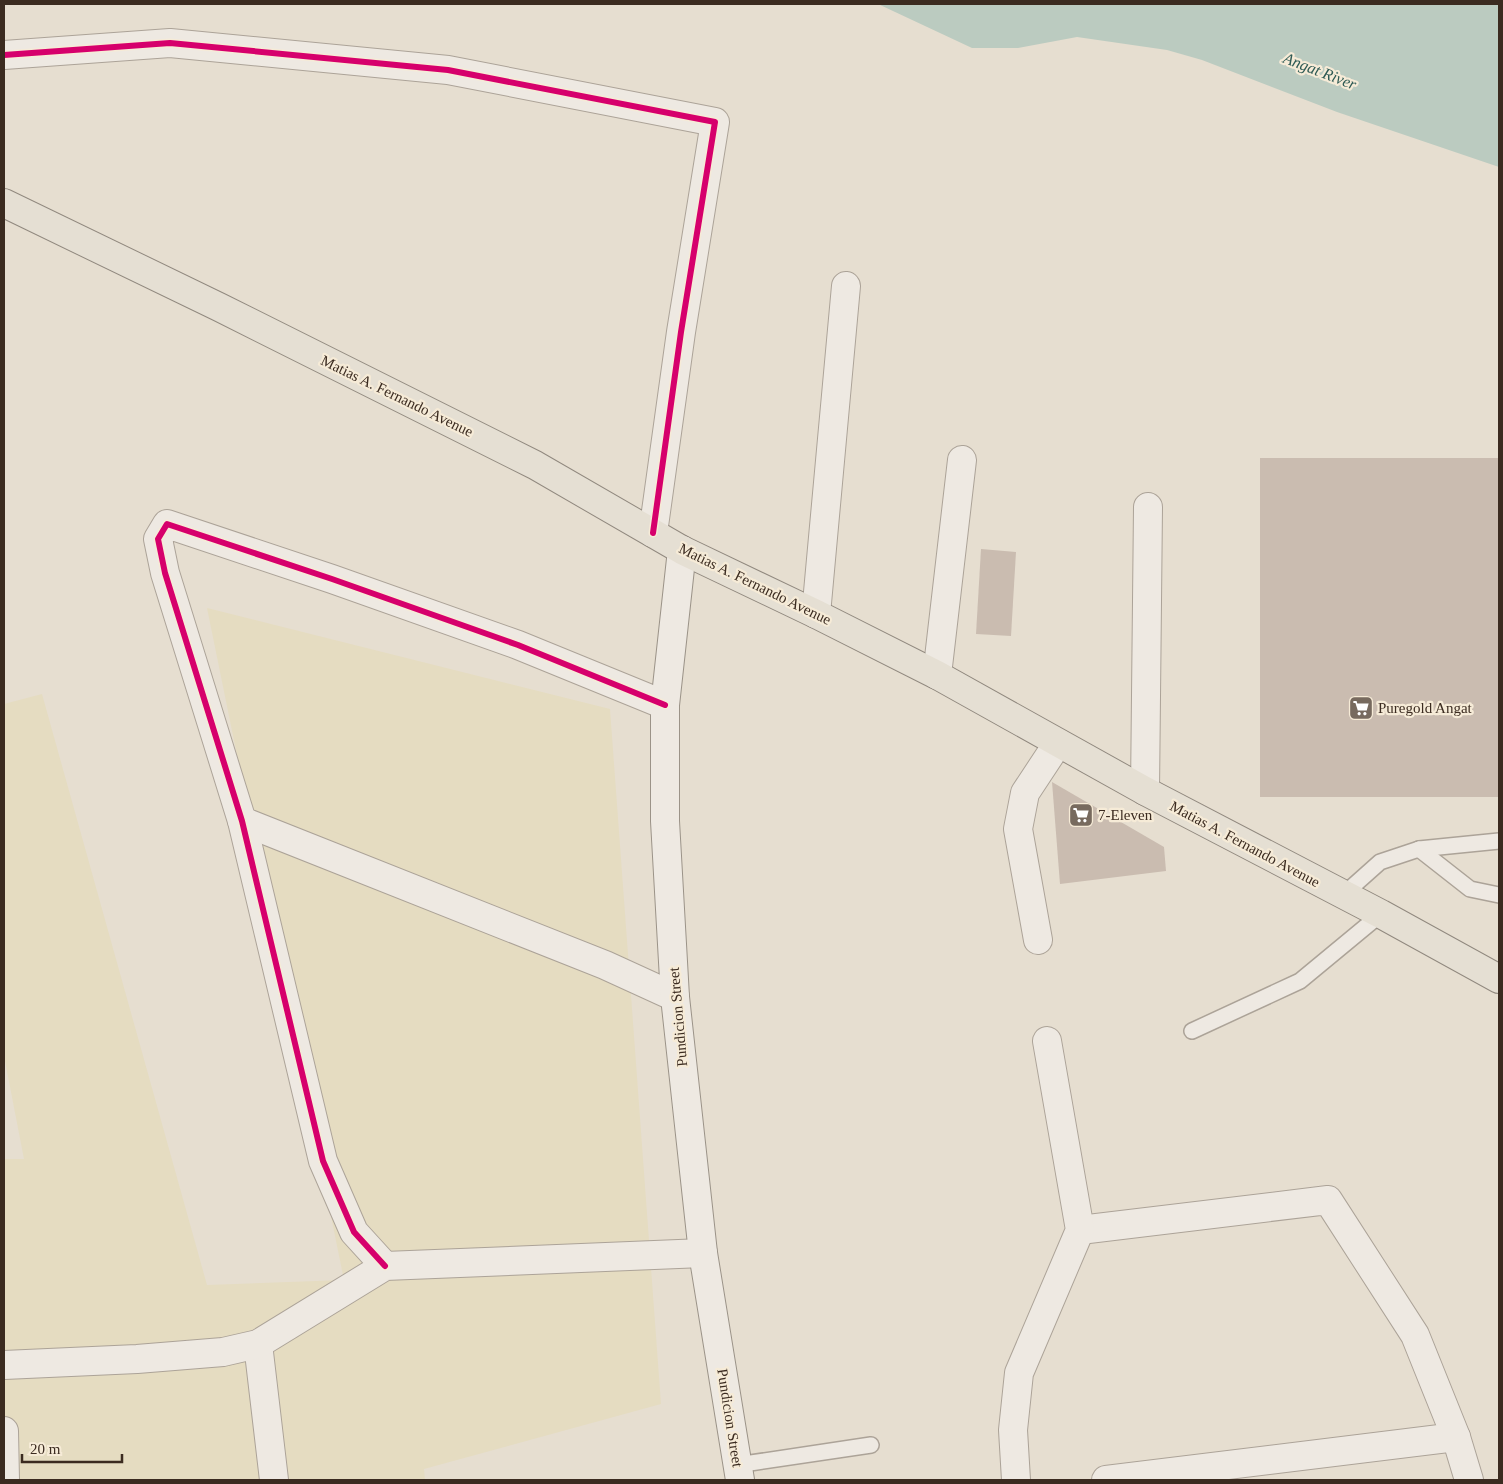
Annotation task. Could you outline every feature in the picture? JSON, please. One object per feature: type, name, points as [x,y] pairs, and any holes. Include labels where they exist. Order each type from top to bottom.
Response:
[{"type":"main road","name":"Matias A. Fernando Avenue","points":[[4,203],[535,465],[682,550],[816,614],[937,675],[1145,791],[1381,914],[1499,979]]},
{"type":"street","points":[[4,55],[170,42],[448,70],[715,122],[681,332],[653,533]]},
{"type":"street","points":[[816,614],[846,286]]},
{"type":"street","points":[[937,675],[962,460]]},
{"type":"street","points":[[1145,791],[1148,507]]},
{"type":"street","points":[[385,1266],[354,1232],[323,1161],[242,821],[166,574],[158,539],[166,524],[332,579],[509,642],[665,705]]},
{"type":"street","name":"Pundicion Street","points":[[682,550],[665,705],[665,821],[675,997],[703,1253],[738,1472]]},
{"type":"street","points":[[1038,940],[1018,829],[1025,793],[1058,743]]},
{"type":"street","points":[[242,821],[605,965],[675,997]]},
{"type":"street","points":[[1016,1480],[1013,1430],[1019,1373],[1080,1230],[1047,1041]]},
{"type":"street","points":[[1080,1230],[1328,1200],[1415,1335],[1456,1437],[1469,1480]]},
{"type":"street","points":[[4,1365],[137,1359],[223,1352],[258,1344],[385,1266],[703,1253]]},
{"type":"street","points":[[258,1344],[274,1480]]},
{"type":"street","points":[[4,1431],[5,1480]]},
{"type":"street","points":[[1106,1480],[1456,1437]]},
{"type":"lane","points":[[1343,895],[1380,862],[1419,849],[1499,841]]},
{"type":"lane","points":[[1419,849],[1470,889],[1499,895]]},
{"type":"lane","points":[[1192,1031],[1300,981],[1381,914]]},
{"type":"lane","points":[[738,1472],[870,1445]]},
{"type":"shaded area","points":[[207,608],[610,709],[661,1404],[424,1469],[425,1480],[4,1480],[4,1159],[24,1159],[4,1056],[4,704],[42,694],[207,1285],[344,1280]]},
{"type":"water","name":"Angat River","points":[[878,4],[1499,4],[1499,167],[1337,112],[1202,60],[1167,50],[1077,37],[1018,48],[972,48]]},
{"type":"building","points":[[1260,458],[1499,458],[1499,797],[1260,797]]},
{"type":"building","points":[[981,549],[1016,552],[1011,636],[976,634]]},
{"type":"building","name":"7-Eleven","points":[[1052,782],[1164,847],[1166,871],[1060,884]]},
{"type":"cycle path","points":[[4,55],[170,43],[448,70],[715,122],[681,332],[653,533]]},
{"type":"cycle path","points":[[385,1266],[354,1232],[323,1161],[242,821],[165,573],[158,539],[167,524],[332,579],[518,645],[665,705]]},
{"type":"place","name":"Puregold Angat","points":[[1361,708]]},
{"type":"place","name":"7-Eleven","points":[[1081,815]]}]
